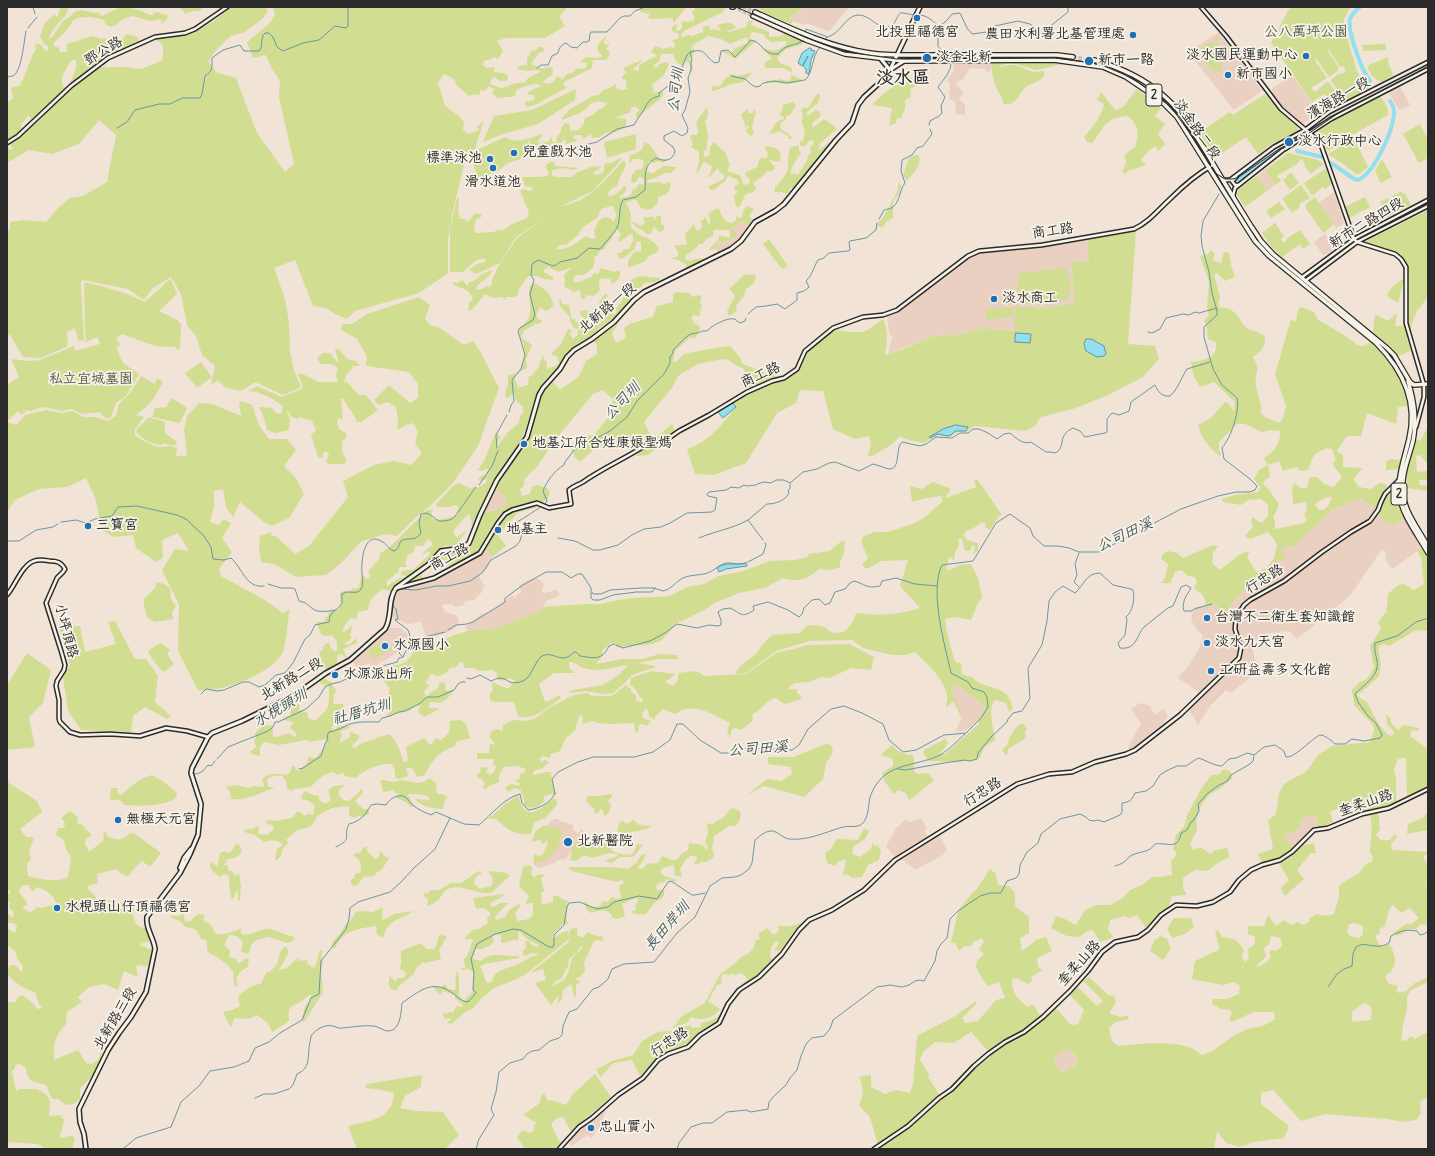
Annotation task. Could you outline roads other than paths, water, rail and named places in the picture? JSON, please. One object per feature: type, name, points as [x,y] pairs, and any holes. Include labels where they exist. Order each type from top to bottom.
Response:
[{"type":"main road","name":"北新路一段","points":[[396,588],[420,572],[441,551],[463,548],[469,543],[480,515],[497,480],[527,437],[542,388],[560,369],[578,346],[596,336],[614,322],[639,295],[731,250],[741,241],[756,222],[780,208],[836,140],[852,123],[858,105],[864,97],[884,79],[895,61],[920,7]]},
{"type":"main road","name":"2","points":[[754,14],[818,42],[871,54],[897,56],[1054,55],[1073,57]]},
{"type":"main road","name":"2","points":[[818,42],[825,47],[845,54],[895,61]]},
{"type":"main road","points":[[891,55],[901,48],[908,55]]},
{"type":"main road","points":[[881,59],[890,70],[904,61]]},
{"type":"main road","name":"淡金路二段","points":[[895,61],[1054,60],[1103,67],[1126,77],[1160,100],[1177,117],[1209,168],[1221,180]]},
{"type":"main road","name":"淡金路二段","points":[[1094,60],[1125,72],[1145,83],[1165,97],[1178,110],[1193,131],[1214,165],[1221,180]]},
{"type":"main road","name":"2","points":[[1221,180],[1261,241],[1273,254],[1302,281],[1376,343],[1391,358],[1398,368],[1407,388],[1410,399],[1413,430]]},
{"type":"main road","name":"2","points":[[1302,281],[1387,348],[1394,355],[1405,373],[1414,402],[1413,430],[1401,470],[1402,491],[1406,507],[1428,547]]},
{"type":"main road","points":[[1405,373],[1410,382],[1414,385],[1426,384]]},
{"type":"main road","name":"2","points":[[1402,479],[1399,492],[1401,502],[1409,521],[1428,553]]},
{"type":"main road","name":"北新路二段","points":[[208,737],[218,730],[242,721],[295,695],[314,680],[356,655],[385,629],[389,622],[392,594],[396,588]]},
{"type":"main road","name":"北新路三段","points":[[86,1149],[84,1134],[80,1122],[79,1109],[108,1050],[146,992],[155,949],[146,923],[147,917],[174,881],[184,858],[194,847],[198,835],[201,804],[191,773],[192,768],[208,737]]},
{"type":"street","name":"鄧公路","points":[[7,143],[18,136],[72,86],[108,58],[151,38],[185,33],[195,29],[227,7]]},
{"type":"street","points":[[1201,7],[1226,36],[1281,109],[1320,142],[1354,240],[1395,254],[1404,263],[1406,273],[1406,323],[1426,384],[1424,397],[1413,430]]},
{"type":"street","name":"濱海路一段","points":[[1221,180],[1230,180],[1274,147],[1305,130],[1329,112],[1428,62]]},
{"type":"street","name":"濱海路一段","points":[[1230,194],[1241,183],[1284,149],[1331,118],[1428,69]]},
{"type":"street","name":"商工路","points":[[396,588],[434,578],[480,553],[498,523],[505,514],[512,510],[537,503],[549,508],[570,504],[570,488],[580,484],[603,468],[646,445],[655,446],[662,443],[679,431],[710,416],[747,392],[772,381],[784,378],[797,369],[805,351],[833,328],[863,317],[883,315],[897,310],[968,256],[979,252],[1042,244],[1134,229],[1146,222],[1179,190],[1214,165]]},
{"type":"street","points":[[1239,174],[1232,181],[1235,185],[1241,183]]},
{"type":"street","points":[[1230,194],[1235,188]]},
{"type":"street","name":"新市二路四段","points":[[1302,281],[1354,240],[1428,200]]},
{"type":"street","name":"新市二路四段","points":[[1302,281],[1357,242],[1428,206]]},
{"type":"street","name":"行忠路","points":[[559,1149],[580,1127],[618,1095],[643,1078],[658,1060],[668,1054],[688,1047],[700,1035],[719,1023],[728,1004],[739,990],[755,980],[782,954],[799,930],[809,920],[832,910],[864,890],[895,860],[1006,790],[1027,780],[1049,774],[1072,772],[1100,760],[1126,754],[1143,744],[1180,716],[1239,658],[1241,648],[1235,629],[1236,618],[1244,606],[1250,600],[1284,581],[1322,552],[1370,521],[1378,510],[1385,494],[1402,479]]},
{"type":"street","name":"小坪頂路","points":[[7,595],[30,562],[39,560],[58,561],[65,569],[57,578],[46,603],[64,665],[64,670],[57,681],[56,686],[60,700],[59,719],[70,732],[80,734],[140,736],[166,728],[187,731],[208,737]]},
{"type":"street","name":"奎柔山路","points":[[874,1149],[908,1126],[987,1055],[1004,1042],[1024,1032],[1043,1017],[1088,971],[1102,952],[1115,942],[1138,937],[1148,930],[1161,915],[1176,905],[1197,906],[1213,902],[1230,892],[1239,880],[1252,870],[1280,860],[1292,852],[1314,830],[1328,828],[1362,814],[1389,808],[1428,789]]},
{"type":"water","points":[[810,48],[812,49],[811,51],[815,51],[811,60],[809,74],[806,73],[806,69],[803,66],[808,56],[802,66],[798,63],[802,53]]},
{"type":"water","points":[[1016,333],[1031,334],[1030,343],[1015,342]]},
{"type":"water","points":[[1086,339],[1091,339],[1104,346],[1106,354],[1104,356],[1097,357],[1086,351],[1084,344]]},
{"type":"water","points":[[732,403],[736,407],[723,418],[718,412]]},
{"type":"water","points":[[956,425],[968,427],[966,431],[955,431],[951,435],[947,436],[938,434],[930,438],[929,437],[943,429]]},
{"type":"water","points":[[746,563],[747,566],[726,569],[719,572],[717,568],[728,564]]},
{"type":"waterway","points":[[33,7],[35,14]]},
{"type":"waterway","points":[[117,128],[127,122],[135,110],[159,104],[170,104],[182,98],[200,98],[205,76],[212,68],[212,58],[223,50],[240,45],[244,51],[259,51],[262,38],[265,33],[269,33],[273,37],[277,47],[283,51],[303,43],[319,40],[335,26],[346,28],[348,26],[349,7]]},
{"type":"waterway","points":[[537,68],[541,65],[548,65],[552,56],[558,53],[560,47],[564,44],[566,43],[571,47],[577,48],[583,42],[589,41],[591,32],[607,32],[620,18],[630,16],[635,11],[645,7]]},
{"type":"waterway","name":"公司圳","points":[[918,15],[929,18],[939,25],[946,21],[952,14],[960,13],[967,28],[972,34],[987,32],[995,26],[1018,21],[1030,24],[1043,32],[1068,12],[1068,7]]},
{"type":"waterway","name":"公司田溪","points":[[1360,7],[1352,15],[1350,25],[1356,51],[1363,69],[1370,81]]},
{"type":"waterway","name":"公司圳","points":[[805,32],[806,29],[828,37],[836,32],[850,18],[858,15],[868,18],[883,27],[893,25],[900,13],[914,15]]},
{"type":"waterway","points":[[28,28],[37,17]]},
{"type":"waterway","name":"公司圳","points":[[938,29],[938,46],[943,53]]},
{"type":"waterway","points":[[7,77],[13,76],[19,68],[26,31]]},
{"type":"waterway","name":"公司圳","points":[[509,412],[514,401],[512,380],[521,369],[525,355],[518,331],[520,328],[533,320],[535,315],[530,294],[534,280],[531,275],[532,264],[538,260],[553,266],[560,262],[577,258],[589,248],[601,248],[617,228],[621,203],[623,200],[636,197],[645,190],[646,172],[652,161],[656,158],[668,160],[672,157],[675,151],[673,147],[664,140],[664,136],[674,131],[682,136],[687,133],[688,128],[682,115],[690,92],[688,78],[692,60],[690,52],[700,51],[705,53],[711,61],[715,63],[719,62],[721,51],[728,50],[735,57],[751,40],[758,43],[769,53],[778,54],[786,47],[801,42],[804,35]]},
{"type":"waterway","points":[[822,44],[827,37]]},
{"type":"waterway","points":[[731,76],[745,79],[756,87],[763,83],[775,81],[787,83],[805,80],[810,73],[815,55],[820,47]]},
{"type":"waterway","points":[[565,148],[574,146],[582,147],[597,142],[617,129],[634,125],[649,102],[653,98],[659,96],[659,93],[668,86],[672,80],[678,77],[687,55],[690,52]]},
{"type":"waterway","name":"公司圳","points":[[929,125],[930,121],[942,113],[941,106],[945,97],[938,87],[950,69],[950,62]]},
{"type":"waterway","name":"公司田溪","points":[[1331,163],[1354,179],[1358,180],[1364,176],[1382,150],[1391,129],[1394,112],[1390,101]]},
{"type":"waterway","name":"公司圳","points":[[879,219],[884,210],[893,207],[899,198],[905,183],[901,171],[902,160],[912,155],[917,148],[923,146],[932,134],[930,129]]},
{"type":"waterway","name":"公司田溪","points":[[1297,151],[1322,157]]},
{"type":"waterway","name":"公司田溪","points":[[1236,182],[1278,152]]},
{"type":"waterway","name":"公司田溪","points":[[123,1149],[136,1138],[171,1127],[181,1102],[199,1086],[210,1071],[234,1067],[249,1061],[255,1048],[269,1042],[280,1033],[302,1020],[311,998],[319,994],[321,961],[346,929],[350,908],[358,902],[390,892],[435,849],[450,818],[464,824],[479,825],[503,803],[520,794],[522,803],[528,810],[540,807],[547,803],[555,794],[552,779],[558,772],[578,762],[593,757],[634,757],[653,752],[670,740],[677,724],[683,724],[700,740],[721,753],[731,753],[748,748],[792,750],[799,745],[808,729],[831,709],[844,706],[883,724],[889,740],[903,752],[916,750],[944,735],[966,733],[981,718],[988,707],[987,697],[984,692],[972,688],[968,682],[951,673],[939,618],[937,589],[938,576],[942,565],[973,561],[996,523],[1010,514],[1030,528],[1033,536],[1044,546],[1058,546],[1079,552],[1099,552],[1181,509],[1218,496],[1255,490],[1257,486],[1224,459],[1222,448],[1229,438],[1236,417],[1238,404],[1237,398],[1222,385],[1213,369],[1204,337],[1204,327],[1217,315],[1217,311],[1201,236],[1203,221],[1219,194]]},
{"type":"waterway","name":"公司圳","points":[[748,314],[756,307],[777,304],[785,309],[797,300],[797,293],[804,291],[809,287],[806,281],[818,260],[824,258],[829,253],[850,250],[849,242],[866,238],[876,230],[877,223]]},
{"type":"waterway","points":[[1148,332],[1152,333],[1160,329],[1166,318],[1183,314],[1189,315],[1195,312],[1199,313],[1217,308]]},
{"type":"waterway","name":"公司圳","points":[[545,504],[547,501],[543,491],[551,476],[564,465],[574,450],[610,431],[627,417],[637,401],[664,374],[670,363],[670,357],[673,350],[688,335],[707,331],[716,324],[724,321],[735,319],[740,323],[745,321],[746,318]]},
{"type":"waterway","points":[[558,538],[575,541],[593,550],[600,550],[618,545],[644,529],[661,527],[687,513],[712,512],[715,510],[717,498],[708,496],[707,494],[709,492],[726,490],[731,487],[739,488],[744,485],[756,485],[764,482],[771,483],[776,480],[784,480],[790,483],[803,472],[817,469],[829,463],[835,462],[859,471],[873,464],[889,469],[893,468],[897,462],[899,449],[902,442],[920,446],[936,437],[952,438],[960,433],[968,433],[973,429],[979,429],[997,439],[1004,434],[1010,433],[1022,442],[1031,442],[1046,452],[1055,453],[1059,451],[1065,434],[1073,428],[1080,431],[1085,437],[1105,433],[1107,432],[1107,419],[1112,413],[1119,415],[1129,411],[1131,402],[1155,385],[1161,394],[1170,396],[1187,369],[1210,362]]},
{"type":"waterway","name":"公司圳","points":[[497,448],[496,435],[507,415]]},
{"type":"waterway","name":"公司圳","points":[[479,485],[492,466],[498,451]]},
{"type":"waterway","name":"水梘頭圳","points":[[763,540],[748,520],[767,504],[776,503],[785,498],[789,493],[788,491],[790,484]]},
{"type":"waterway","name":"公司圳","points":[[268,584],[281,588],[295,589],[299,601],[306,603],[315,610],[336,610],[342,604],[342,594],[347,592],[357,592],[362,587],[364,550],[370,540],[375,539],[381,541],[393,551],[397,549],[401,541],[414,539],[421,533],[419,523],[421,514],[426,513],[439,521],[447,521],[452,519],[476,487]]},
{"type":"waterway","name":"公司圳","points":[[61,522],[76,520],[86,523],[95,519],[112,516],[118,507],[137,506],[177,515],[186,519],[204,536],[211,547],[213,559],[224,560],[231,558],[249,581],[258,586],[264,586]]},
{"type":"waterway","name":"公司圳","points":[[403,657],[399,653],[410,636],[408,630],[395,620],[398,619],[396,609],[393,606],[394,595],[396,592],[400,589],[416,590],[436,586],[448,586],[470,581],[482,573],[491,560],[516,546],[520,541],[522,534],[517,529],[517,522],[542,506]]},
{"type":"waterway","points":[[699,538],[736,526],[748,520]]},
{"type":"waterway","name":"公司圳","points":[[7,541],[19,541],[36,530],[53,527],[58,524]]},
{"type":"waterway","name":"水梘頭圳","points":[[748,562],[763,554],[766,545],[765,543]]},
{"type":"waterway","points":[[1079,553],[1075,564],[1077,575],[1074,582],[1079,587]]},
{"type":"waterway","name":"水梘頭圳","points":[[592,592],[593,594],[601,594],[610,590],[641,588],[654,588],[663,591],[669,589],[683,578],[707,573],[720,565],[727,563],[745,563]]},
{"type":"waterway","name":"水梘頭圳","points":[[448,630],[456,625],[473,622],[505,602],[505,598],[523,585],[546,572],[562,572],[571,578],[578,574],[582,574],[591,588],[591,598],[593,600],[600,600],[613,595],[636,592],[652,592],[655,588]]},
{"type":"waterway","points":[[898,769],[905,770],[977,759],[978,753],[991,737],[1007,722],[1013,713],[1022,711],[1030,698],[1028,668],[1042,645],[1049,601],[1055,592],[1063,586],[1075,593],[1088,577],[1100,573],[1113,585],[1133,590],[1133,605],[1126,617],[1125,635],[1118,643],[1120,648],[1126,648],[1133,645],[1144,627],[1168,608],[1173,606],[1181,587],[1186,585],[1191,588],[1184,602],[1184,611],[1192,611],[1194,609],[1212,604]]},
{"type":"waterway","name":"社厝坑圳","points":[[616,645],[623,648],[650,641],[665,633],[677,624],[697,628],[709,625],[718,626],[721,625],[718,612],[723,609],[730,608],[744,615],[754,610],[753,606],[768,602],[788,610],[799,617],[804,608],[812,600],[819,599],[825,605],[830,603],[835,592],[845,589],[854,581],[868,587],[875,587],[880,586],[882,581],[896,578],[915,584],[937,586]]},
{"type":"waterway","points":[[201,694],[206,689],[217,691],[224,690],[243,682],[249,682],[259,687],[265,685],[276,675],[285,673],[293,663],[305,639],[310,635],[315,625],[329,622],[330,616],[335,610]]},
{"type":"waterway","points":[[677,1149],[679,1143],[691,1127],[703,1123],[712,1123],[727,1112],[746,1110],[751,1112],[768,1109],[769,1102],[786,1085],[797,1070],[806,1044],[812,1038],[824,1036],[830,1029],[833,1020],[877,987],[890,985],[902,987],[915,981],[924,981],[935,961],[937,951],[947,938],[950,919],[958,911],[980,896],[990,893],[1001,893],[1007,881],[1016,878],[1019,874],[1020,865],[1027,852],[1038,843],[1041,834],[1060,819],[1080,814],[1089,820],[1104,822],[1120,815],[1122,812],[1122,803],[1130,800],[1135,793],[1146,791],[1153,786],[1160,775],[1166,771],[1177,766],[1186,766],[1198,758],[1222,766],[1229,759],[1236,758],[1247,753],[1254,755],[1264,747],[1275,745],[1284,751],[1286,757],[1290,756],[1321,735],[1327,737],[1335,744],[1345,744],[1352,739],[1364,741],[1380,738],[1382,735],[1376,723],[1368,716],[1358,702],[1355,694],[1370,680],[1376,671],[1377,661],[1375,643],[1397,636],[1416,622],[1428,618]]},
{"type":"waterway","name":"水梘頭圳","points":[[383,666],[397,662],[399,658],[403,657],[408,647],[421,638],[445,632]]},
{"type":"waterway","name":"社厝坑圳","points":[[467,678],[471,679],[480,675],[491,681],[500,678],[516,683],[524,681],[527,678],[539,658],[542,656],[550,655],[565,658],[576,652],[580,656],[597,657],[603,654],[609,646],[614,644]]},
{"type":"waterway","name":"水梘頭圳","points":[[217,759],[228,747],[268,731],[273,727],[275,722],[306,709],[319,697],[325,687],[354,675],[369,672],[377,668]]},
{"type":"waterway","name":"社厝坑圳","points":[[299,769],[321,756],[328,739],[327,736],[329,732],[354,723],[379,722],[382,718],[405,711],[419,704],[427,697],[438,697],[454,690],[458,684],[465,682]]},
{"type":"waterway","name":"長田岸圳","points":[[476,1149],[479,1139],[494,1115],[491,1109],[496,1092],[499,1072],[510,1063],[523,1059],[532,1051],[539,1050],[550,1041],[559,1038],[562,1035],[563,1026],[569,1012],[577,1009],[593,989],[599,987],[608,979],[612,969],[624,964],[654,962],[677,933],[695,917],[710,886],[722,878],[735,877],[741,875],[749,869],[752,863],[755,840],[764,833],[770,831],[789,839],[803,839],[843,827],[858,826],[862,824],[866,818],[870,797],[878,783],[885,775],[899,768],[940,755],[965,734]]},
{"type":"waterway","points":[[1115,866],[1123,863],[1132,855],[1150,849],[1155,844],[1175,844],[1180,839],[1181,833],[1187,830],[1199,811],[1198,804],[1208,793],[1228,780],[1231,775],[1250,764],[1253,761],[1254,756]]},
{"type":"waterway","name":"水梘頭圳","points":[[194,773],[197,774],[203,771],[208,765],[211,766],[215,761]]},
{"type":"waterway","points":[[336,847],[345,842],[349,824],[362,817],[371,805],[386,805],[397,796],[405,797],[420,810],[431,815],[436,812],[450,818]]},
{"type":"waterway","name":"公司田溪","points":[[255,1098],[264,1094],[274,1094],[289,1089],[293,1085],[297,1074],[306,1067],[311,1036],[315,1031],[321,1028],[327,1026],[340,1028],[370,1026],[386,1031],[392,1030],[396,1028],[400,1020],[402,1003],[425,988],[444,988],[468,1002],[476,993],[473,989],[474,973],[471,959],[477,944],[495,934],[513,929],[521,930],[549,947],[553,947],[554,935],[564,925],[569,903],[579,902],[597,909],[608,907],[614,902],[639,896],[657,899],[668,882],[671,881],[692,895],[705,893]]},
{"type":"waterway","points":[[1328,987],[1337,974],[1352,966],[1353,954],[1356,947],[1363,944],[1378,946],[1384,945],[1389,943],[1391,936],[1403,931],[1417,931],[1420,935],[1428,931]]},
{"type":"tunnel","points":[[733,7],[753,16]]},
{"type":"tunnel","points":[[743,7],[755,12]]},
{"type":"tunnel","points":[[1073,57],[1094,60]]},
{"type":"tram line","points":[[736,7],[812,40],[844,52],[897,59],[1055,58],[1087,62],[1104,66],[1138,82],[1167,104],[1189,132],[1215,173],[1225,179],[1239,177],[1279,149],[1305,136],[1337,114],[1428,67]]},
{"type":"place","name":"北投里福德宮","points":[[917,18]]},
{"type":"place","name":"農田水利署北基管理處","points":[[1133,35]]},
{"type":"place","name":"淡水國民運動中心","points":[[1306,56]]},
{"type":"place","name":"淡金北新","points":[[927,58]]},
{"type":"place","name":"新市一路","points":[[1089,61]]},
{"type":"place","name":"新市國小","points":[[1228,75]]},
{"type":"place","name":"淡水行政中心","points":[[1289,142]]},
{"type":"place","name":"兒童戲水池","points":[[514,153]]},
{"type":"place","name":"標準泳池","points":[[490,159]]},
{"type":"place","name":"滑水道池","points":[[493,168]]},
{"type":"place","name":"淡水商工","points":[[994,299]]},
{"type":"place","name":"地基江府合姓康娘聖媽","points":[[524,444]]},
{"type":"place","name":"三寶宮","points":[[88,526]]},
{"type":"place","name":"地基主","points":[[498,530]]},
{"type":"place","name":"台灣不二衛生套知識館","points":[[1207,618]]},
{"type":"place","name":"淡水九天宮","points":[[1207,643]]},
{"type":"place","name":"水源國小","points":[[385,646]]},
{"type":"place","name":"工研益壽多文化館","points":[[1211,671]]},
{"type":"place","name":"水源派出所","points":[[335,675]]},
{"type":"place","name":"無極天元宮","points":[[118,820]]},
{"type":"place","name":"北新醫院","points":[[568,842]]},
{"type":"place","name":"水梘頭山仔頂福德宮","points":[[57,908]]},
{"type":"place","name":"忠山實小","points":[[591,1128]]},
{"type":"district","name":"淡水區","points":[[903,79]]},
{"type":"park label","name":"公八萬坪公園","points":[[1306,33]]},
{"type":"park label","name":"私立宜城墓園","points":[[91,380]]}]
